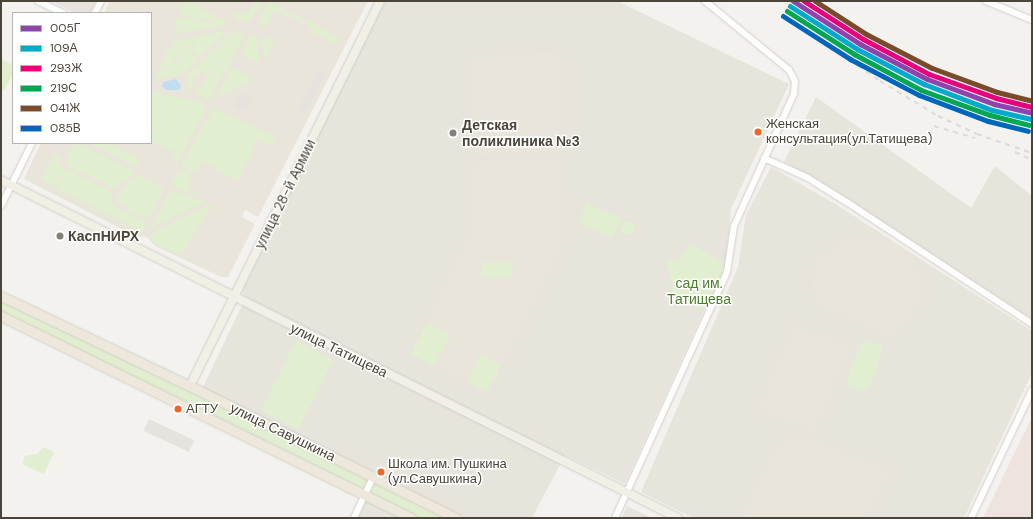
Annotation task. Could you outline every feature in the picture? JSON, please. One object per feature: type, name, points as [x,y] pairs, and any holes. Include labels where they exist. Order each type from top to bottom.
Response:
[{"type":"highway","name":"улица Савушкина","points":[[1,296],[190,386],[456,518]]},
{"type":"highway","name":"улица Савушкина","points":[[1,316],[411,518]]},
{"type":"main road","name":"улица 28-й Армии","points":[[190,386],[380,1]]},
{"type":"main road","name":"улица Татищева","points":[[1,180],[234,298],[678,518]]},
{"type":"street","points":[[38,1],[61,12]]},
{"type":"street","points":[[96,12],[101,1]]},
{"type":"street","points":[[615,518],[727,272],[734,226],[794,94],[795,81],[789,70],[705,1]]},
{"type":"street","points":[[986,1],[1032,20]]},
{"type":"street","points":[[1,206],[32,144]]},
{"type":"street","points":[[764,158],[808,178],[842,199],[1032,324]]},
{"type":"street","points":[[971,518],[1032,390]]},
{"type":"street","points":[[354,518],[374,477]]},
{"type":"shaded area","points":[[51,1],[96,1],[90,12],[73,12]]},
{"type":"shaded area","points":[[110,1],[368,1],[258,217],[245,210],[242,217],[255,224],[228,277],[221,277],[155,246],[147,237],[135,236],[24,179],[41,144],[152,144],[152,12],[104,12]]},
{"type":"shaded area","points":[[385,1],[617,1],[789,84],[731,209],[726,262],[625,484],[565,455],[532,518],[465,518],[202,389],[245,299],[242,289]]},
{"type":"shaded area","points":[[557,51],[562,57],[560,146],[555,151],[476,156],[474,57]]},
{"type":"shaded area","points":[[319,72],[326,76],[304,114],[297,110]]},
{"type":"shaded area","points":[[241,93],[250,96],[255,94],[245,112],[234,106]]},
{"type":"shaded area","points":[[816,97],[971,208],[995,166],[1032,196],[1032,319],[808,175],[784,162]]},
{"type":"shaded area","points":[[554,157],[559,160],[562,242],[488,393],[434,366],[450,335],[427,323],[473,230],[476,162]]},
{"type":"shaded area","points":[[771,167],[837,205],[1032,331],[1032,373],[964,518],[693,518],[641,492],[738,267],[746,215]]},
{"type":"shaded area","points":[[852,239],[876,239],[899,248],[912,262],[922,285],[913,310],[901,327],[888,335],[822,306],[812,288],[812,274],[819,259]]},
{"type":"shaded area","points":[[795,325],[849,348],[814,432],[759,409]]},
{"type":"shaded area","points":[[1032,417],[1032,518],[983,518]]},
{"type":"shaded area","points":[[149,419],[194,440],[189,452],[144,431]]},
{"type":"shaded area","points":[[809,436],[887,472],[863,518],[743,518],[781,442]]},
{"type":"shaded area","points":[[366,496],[400,518],[355,518]]},
{"type":"shaded area","points":[[627,506],[652,518],[622,518]]},
{"type":"green space","points":[[190,1],[215,16],[207,20],[181,15],[180,5]]},
{"type":"green space","points":[[254,1],[263,1],[250,22],[236,20],[236,12],[248,14]]},
{"type":"green space","points":[[269,1],[340,38],[337,45],[314,33],[308,25],[275,10],[264,29],[259,21]]},
{"type":"green space","points":[[180,17],[208,22],[217,17],[231,24],[176,34],[176,20]]},
{"type":"green space","points":[[228,30],[201,56],[193,51],[195,37]]},
{"type":"green space","points":[[233,31],[232,36],[192,75],[194,84],[191,91],[186,85],[185,78]]},
{"type":"green space","points":[[236,32],[245,34],[209,101],[194,93],[204,84],[207,75],[215,74],[200,72],[194,78],[193,75],[234,35],[239,36],[226,59],[240,36],[235,34]]},
{"type":"green space","points":[[251,34],[256,34],[260,63],[240,54]]},
{"type":"green space","points":[[260,36],[275,41],[266,60]]},
{"type":"green space","points":[[193,38],[192,53],[186,53],[199,58],[183,75],[155,79],[168,48],[181,48],[171,65],[180,64],[185,53],[179,61],[174,62],[184,47],[170,46],[173,41]]},
{"type":"green space","points":[[1,59],[12,64],[12,75],[4,91],[1,90]]},
{"type":"green space","points":[[232,68],[254,80],[216,98]]},
{"type":"green space","points":[[152,91],[204,103],[204,113],[177,164],[171,161],[175,152],[152,141]]},
{"type":"green space","points":[[214,108],[276,137],[272,145],[258,139],[237,182],[203,161],[196,173],[181,165]]},
{"type":"green space","points":[[77,144],[80,144],[135,172],[128,180],[113,189],[67,166],[66,160],[70,151]]},
{"type":"green space","points":[[92,144],[112,144],[140,159],[138,168]]},
{"type":"green space","points":[[54,154],[61,157],[60,163],[64,171],[55,187],[41,180]]},
{"type":"green space","points":[[180,168],[192,176],[187,188],[201,195],[190,194],[171,185]]},
{"type":"green space","points":[[67,169],[112,192],[112,202],[117,208],[147,223],[142,232],[56,188]]},
{"type":"green space","points":[[139,175],[164,189],[148,220],[126,209],[132,200],[132,195],[130,193],[131,200],[127,205],[120,204],[117,200],[117,195],[122,191],[119,191]]},
{"type":"green space","points":[[170,190],[206,202],[151,228]]},
{"type":"green space","points":[[214,203],[180,255],[156,244],[148,235]]},
{"type":"green space","points":[[587,203],[621,219],[613,238],[578,222]]},
{"type":"green space","points":[[625,221],[631,221],[635,225],[635,231],[631,235],[625,235],[621,231],[621,225]]},
{"type":"green space","name":"сад им. Татищева","points":[[692,245],[722,262],[725,267],[721,271],[725,272],[707,308],[698,308],[672,293],[672,286],[678,283],[670,282],[667,260],[679,261],[683,253]]},
{"type":"green space","points":[[482,262],[511,262],[511,277],[482,277]]},
{"type":"green space","points":[[1,299],[456,518],[411,518],[1,314]]},
{"type":"green space","points":[[427,323],[450,335],[434,366],[411,354]]},
{"type":"green space","points":[[296,341],[333,360],[298,430],[261,410]]},
{"type":"green space","points":[[871,341],[883,348],[872,382],[866,390],[850,387],[847,378],[860,345]]},
{"type":"green space","points":[[481,355],[501,365],[487,392],[467,382]]},
{"type":"green space","points":[[44,447],[54,452],[44,474],[22,464],[25,456],[37,454]]},
{"type":"water","points":[[176,79],[181,86],[179,90],[167,90],[162,87],[163,82]]},
{"type":"railway","points":[[801,1],[862,40],[929,75],[963,88],[1032,107]]},
{"type":"railway","points":[[809,31],[880,81],[938,116],[977,134],[1032,153]]},
{"type":"railway","points":[[934,126],[975,138]]},
{"type":"railway","points":[[1015,152],[1032,160]]},
{"type":"transit line","name":"005Г","points":[[793,1],[860,44],[927,79],[994,104],[1032,113]]},
{"type":"transit line","name":"293Ж","points":[[804,1],[863,39],[929,74],[996,98],[1032,107]]},
{"type":"transit line","name":"041Ж","points":[[815,1],[866,34],[932,68],[997,92],[1032,101]]},
{"type":"transit line","name":"109А","points":[[790,6],[857,49],[924,84],[992,110],[1031,119]]},
{"type":"transit line","name":"219С","points":[[787,11],[854,54],[921,90],[990,115],[1029,125]]},
{"type":"transit line","name":"085В","points":[[783,16],[850,59],[919,95],[988,121],[1028,131]]},
{"type":"place","name":"Женская консультация(ул.Татищева)","points":[[758,132]]},
{"type":"place","name":"Детская поликлиника №3","points":[[453,133]]},
{"type":"place","name":"КаспНИРХ","points":[[60,236]]},
{"type":"place","name":"АГТУ","points":[[178,409]]},
{"type":"place","name":"Школа им. Пушкина (ул.Савушкина)","points":[[381,472]]}]
